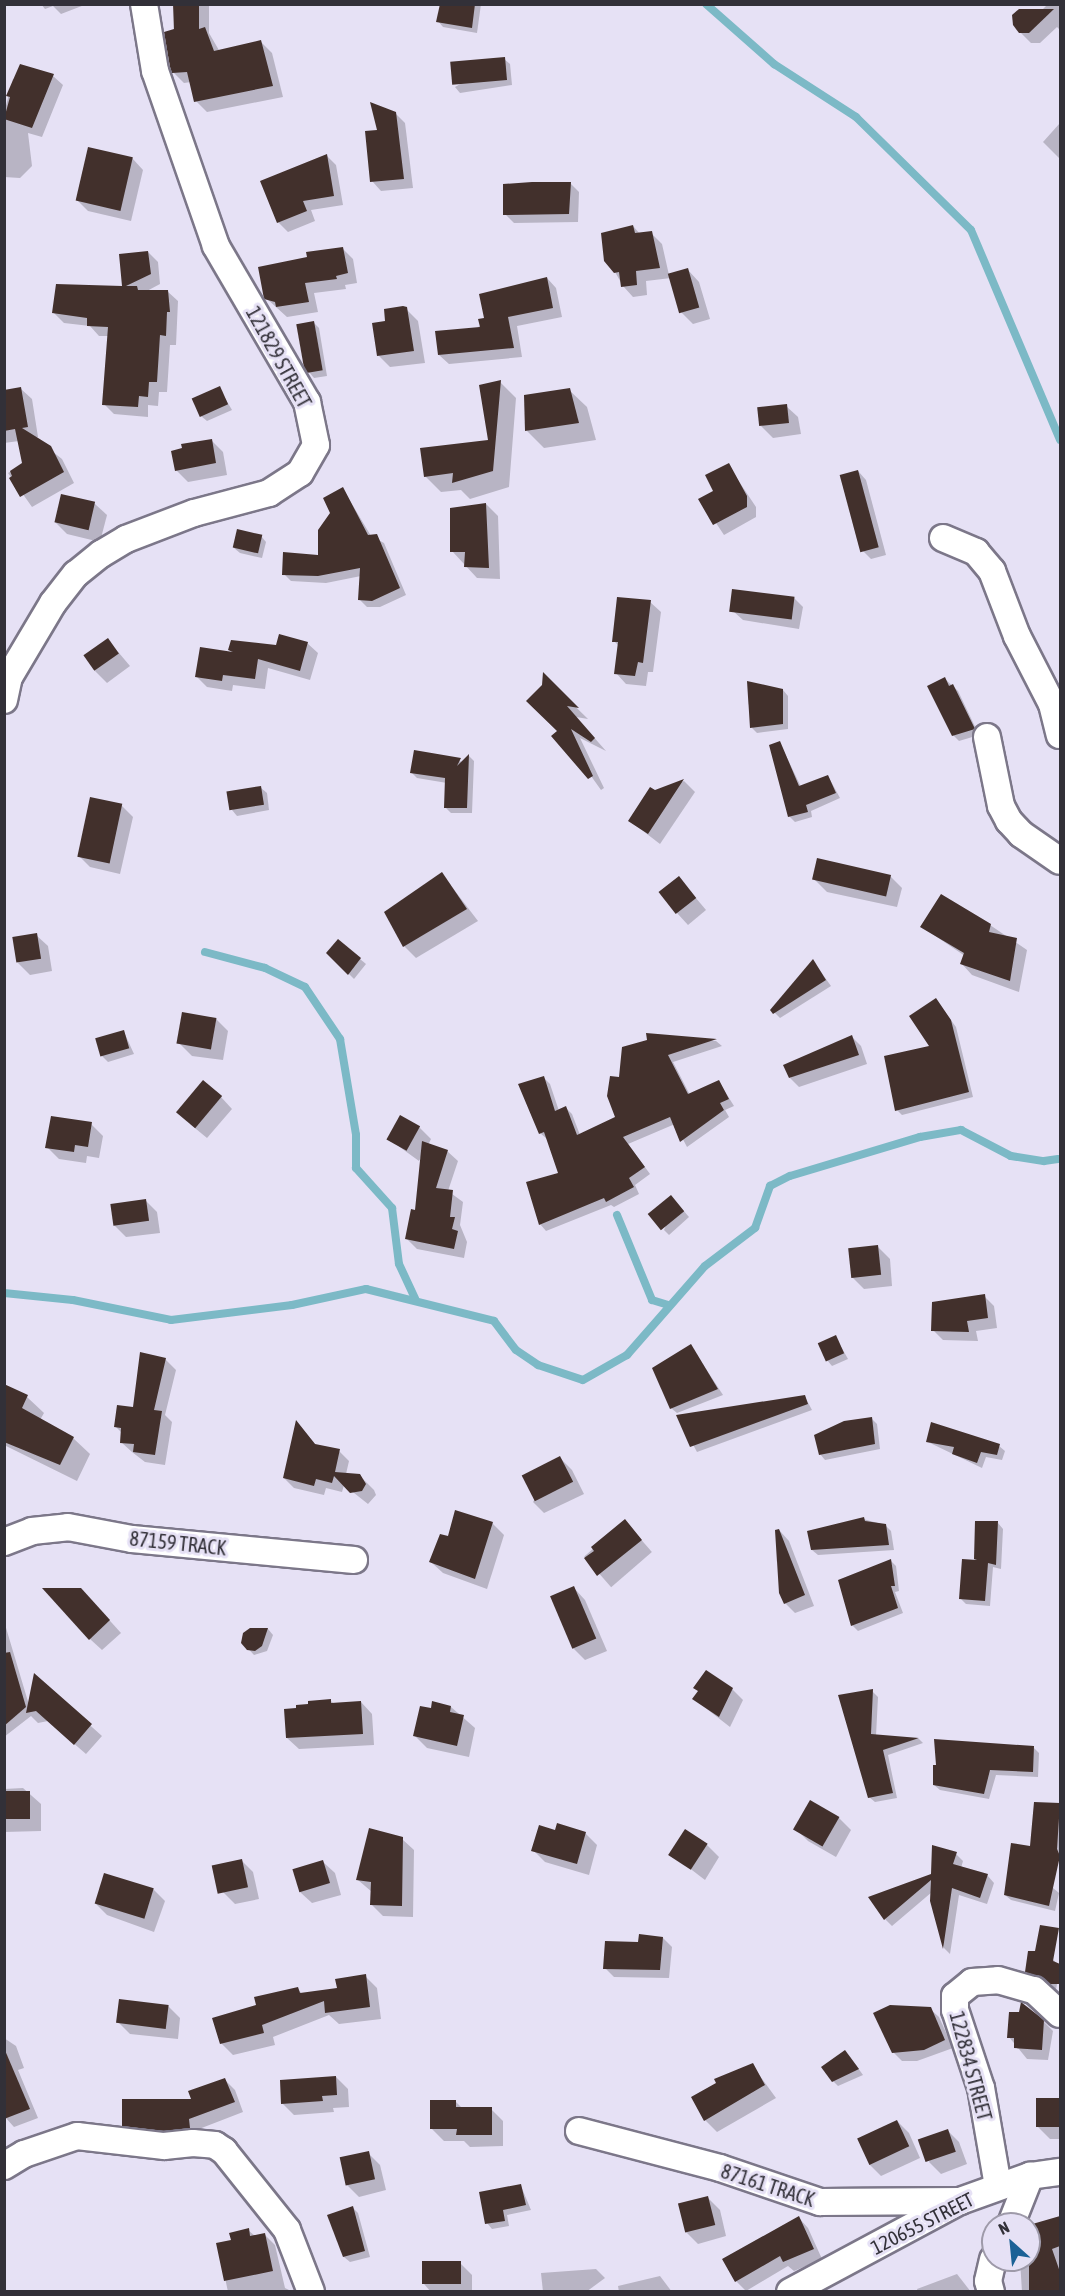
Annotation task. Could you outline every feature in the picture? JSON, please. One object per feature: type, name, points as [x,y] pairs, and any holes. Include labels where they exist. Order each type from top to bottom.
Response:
[{"type":"street","name":"121829 STREET","points":[[4,700],[9,676],[53,603],[76,574],[101,554],[126,539],[194,513],[269,493],[300,473],[316,445],[307,402],[216,246],[155,71],[144,4]]},
{"type":"street","points":[[943,538],[976,552],[992,571],[1017,636],[1052,704],[1060,735]]},
{"type":"street","points":[[987,737],[1001,806],[1009,821],[1021,834],[1060,861]]},
{"type":"street","name":"87159 TRACK","points":[[4,1542],[32,1531],[68,1527],[132,1539],[354,1560]]},
{"type":"street","name":"122834 STREET","points":[[998,2186],[981,2088],[955,2010],[955,1996],[972,1982],[998,1980],[1034,1990],[1060,2014]]},
{"type":"street","name":"87161 TRACK","points":[[579,2131],[720,2168],[820,2202],[960,2201]]},
{"type":"street","points":[[4,2166],[24,2154],[77,2136],[164,2146],[193,2143],[215,2145],[224,2151],[287,2230],[311,2292]]},
{"type":"street","name":"120655 STREET","points":[[790,2292],[960,2201],[1030,2176],[1060,2172]]},
{"type":"street","points":[[1016,2212],[1030,2176]]},
{"type":"building","points":[[173,4],[199,4],[199,29],[205,27],[214,51],[261,40],[273,86],[194,102],[187,72],[172,73],[170,67],[164,32],[174,29]]},
{"type":"building","points":[[440,4],[475,4],[472,28],[436,22]]},
{"type":"building","points":[[1019,9],[1054,9],[1029,33],[1019,33],[1013,25],[1012,15]]},
{"type":"building","points":[[505,57],[507,80],[452,85],[450,62]]},
{"type":"building","points":[[20,64],[54,74],[32,128],[4,119],[10,97],[6,96]]},
{"type":"building","points":[[370,102],[396,112],[404,179],[370,182],[365,131],[377,130]]},
{"type":"building","points":[[88,147],[133,157],[120,211],[76,201]]},
{"type":"building","points":[[327,154],[334,196],[303,201],[307,211],[277,223],[260,181]]},
{"type":"building","points":[[571,182],[569,214],[503,215],[503,184]]},
{"type":"building","points":[[633,225],[635,233],[652,231],[660,268],[636,271],[637,285],[621,287],[619,272],[614,273],[604,261],[601,233]]},
{"type":"building","points":[[343,247],[348,273],[336,276],[337,279],[305,283],[309,302],[276,307],[275,302],[264,299],[258,267],[307,257],[306,252]]},
{"type":"building","points":[[148,251],[151,274],[126,286],[137,286],[138,290],[168,290],[170,312],[167,312],[166,336],[160,335],[157,382],[149,382],[148,397],[139,396],[138,407],[102,405],[108,327],[87,326],[87,318],[52,313],[56,284],[122,286],[119,254]]},
{"type":"building","points":[[688,268],[699,307],[679,313],[668,274]]},
{"type":"building","points":[[547,277],[553,308],[508,317],[514,348],[438,355],[435,331],[480,327],[478,319],[484,318],[479,294]]},
{"type":"building","points":[[407,307],[414,351],[377,356],[372,323],[385,321],[384,309]]},
{"type":"building","points":[[314,321],[323,370],[305,373],[296,324]]},
{"type":"building","points":[[501,380],[493,471],[452,483],[453,473],[424,477],[420,448],[488,440],[479,385]]},
{"type":"building","points":[[220,386],[228,404],[200,417],[192,399]]},
{"type":"building","points":[[21,387],[28,427],[22,428],[51,446],[64,472],[20,497],[9,478],[12,476],[10,471],[22,463],[15,429],[4,431],[4,390]]},
{"type":"building","points":[[570,388],[579,423],[525,431],[524,395]]},
{"type":"building","points":[[787,404],[789,423],[759,426],[757,407]]},
{"type":"building","points":[[212,439],[216,463],[175,471],[171,451],[182,448],[181,444]]},
{"type":"building","points":[[729,463],[747,496],[747,507],[713,525],[698,499],[713,491],[705,475]]},
{"type":"building","points":[[858,470],[879,547],[860,552],[840,475]]},
{"type":"building","points":[[343,487],[368,535],[377,534],[400,588],[372,601],[358,600],[360,568],[318,576],[282,575],[283,552],[318,555],[318,530],[330,513],[323,498]]},
{"type":"building","points":[[61,494],[95,502],[89,530],[54,522]]},
{"type":"building","points":[[486,503],[489,568],[464,567],[465,552],[450,552],[450,508]]},
{"type":"building","points":[[237,529],[262,535],[258,553],[233,548]]},
{"type":"building","points":[[732,589],[795,597],[792,620],[729,612]]},
{"type":"building","points":[[617,597],[651,600],[643,663],[638,662],[635,676],[614,674],[618,642],[612,642]]},
{"type":"building","points":[[279,634],[308,642],[300,671],[258,659],[255,679],[223,675],[222,681],[195,677],[200,647],[233,652],[228,650],[231,640],[276,645]]},
{"type":"building","points":[[108,638],[119,654],[94,671],[83,655]]},
{"type":"building","points":[[543,672],[579,708],[567,706],[595,738],[591,742],[571,729],[593,776],[588,779],[551,736],[557,731],[526,701],[542,685]]},
{"type":"building","points":[[945,677],[949,686],[953,684],[975,729],[952,736],[927,686]]},
{"type":"building","points":[[747,681],[783,689],[783,724],[750,728]]},
{"type":"building","points":[[780,741],[799,786],[828,775],[836,793],[806,805],[808,812],[788,817],[769,745]]},
{"type":"building","points":[[414,750],[461,758],[457,766],[469,754],[467,808],[444,808],[445,778],[410,773]]},
{"type":"building","points":[[684,779],[648,834],[628,821],[650,787],[655,790]]},
{"type":"building","points":[[261,786],[264,805],[229,810],[226,791]]},
{"type":"building","points":[[90,797],[122,804],[110,864],[77,857]]},
{"type":"building","points":[[817,858],[891,875],[886,897],[812,879]]},
{"type":"building","points":[[442,872],[467,909],[403,947],[384,912]]},
{"type":"building","points":[[679,876],[696,898],[676,914],[659,892]]},
{"type":"building","points":[[941,894],[991,924],[989,932],[1017,938],[1010,981],[960,964],[964,953],[920,927]]},
{"type":"building","points":[[37,933],[41,959],[16,963],[12,937]]},
{"type":"building","points":[[338,939],[361,958],[348,975],[326,953]]},
{"type":"building","points":[[813,959],[826,980],[773,1014],[770,1010]]},
{"type":"building","points":[[936,998],[951,1020],[969,1092],[895,1111],[884,1056],[929,1046],[909,1016]]},
{"type":"building","points":[[182,1012],[216,1018],[211,1050],[176,1044]]},
{"type":"building","points":[[124,1030],[129,1048],[100,1057],[95,1038]]},
{"type":"building","points":[[646,1033],[717,1039],[668,1055],[688,1094],[719,1080],[729,1099],[720,1103],[724,1110],[680,1142],[670,1117],[623,1137],[645,1167],[629,1178],[634,1187],[606,1202],[604,1198],[539,1225],[526,1182],[558,1173],[544,1132],[539,1134],[518,1084],[544,1076],[555,1111],[566,1106],[577,1135],[615,1117],[607,1096],[610,1076],[619,1077],[622,1047],[647,1040]]},
{"type":"building","points":[[852,1035],[859,1055],[789,1078],[783,1065]]},
{"type":"building","points":[[203,1080],[222,1096],[195,1128],[176,1112]]},
{"type":"building","points":[[400,1115],[420,1126],[407,1151],[386,1139]]},
{"type":"building","points":[[51,1116],[92,1122],[88,1147],[75,1145],[74,1152],[45,1148]]},
{"type":"building","points":[[422,1141],[448,1150],[436,1188],[453,1190],[450,1217],[455,1217],[452,1229],[458,1231],[454,1249],[405,1239],[411,1209],[415,1210]]},
{"type":"building","points":[[671,1195],[684,1211],[661,1230],[648,1214]]},
{"type":"building","points":[[146,1199],[149,1221],[113,1226],[110,1204]]},
{"type":"building","points":[[878,1245],[881,1275],[851,1278],[848,1248]]},
{"type":"building","points":[[985,1294],[988,1318],[967,1321],[969,1332],[931,1331],[932,1302]]},
{"type":"building","points":[[836,1335],[844,1353],[826,1361],[818,1343]]},
{"type":"building","points":[[691,1344],[718,1389],[670,1409],[652,1368]]},
{"type":"building","points":[[140,1352],[166,1358],[154,1410],[162,1411],[155,1455],[133,1452],[134,1444],[120,1443],[121,1428],[114,1427],[117,1405],[133,1407]]},
{"type":"building","points":[[4,1384],[28,1395],[22,1408],[74,1437],[60,1465],[4,1442]]},
{"type":"building","points":[[805,1395],[808,1404],[690,1447],[676,1415]]},
{"type":"building","points":[[872,1417],[875,1444],[819,1455],[814,1435],[844,1421]]},
{"type":"building","points":[[296,1420],[315,1444],[340,1449],[335,1472],[360,1474],[366,1484],[362,1491],[350,1493],[334,1476],[332,1483],[316,1479],[314,1486],[283,1478]]},
{"type":"building","points":[[931,1422],[1000,1444],[997,1455],[981,1452],[977,1463],[952,1454],[954,1447],[926,1442]]},
{"type":"building","points":[[560,1456],[573,1482],[535,1501],[522,1476]]},
{"type":"building","points":[[455,1510],[493,1522],[475,1579],[429,1562],[440,1534],[448,1536]]},
{"type":"building","points":[[864,1517],[865,1521],[886,1524],[889,1545],[811,1550],[807,1531]]},
{"type":"building","points":[[625,1519],[642,1540],[597,1576],[584,1558],[594,1551],[591,1547]]},
{"type":"building","points":[[975,1521],[998,1521],[996,1565],[988,1563],[985,1601],[959,1599],[962,1559],[977,1560],[974,1559]]},
{"type":"building","points":[[779,1529],[805,1595],[784,1604],[779,1593],[775,1530]]},
{"type":"building","points":[[891,1559],[895,1586],[891,1586],[898,1608],[851,1626],[838,1580]]},
{"type":"building","points":[[574,1586],[596,1638],[572,1649],[550,1596]]},
{"type":"building","points":[[42,1588],[81,1588],[110,1620],[89,1640]]},
{"type":"building","points":[[250,1628],[268,1628],[262,1646],[255,1651],[247,1650],[241,1643],[243,1633]]},
{"type":"building","points":[[10,1652],[26,1707],[4,1726],[4,1653]]},
{"type":"building","points":[[706,1670],[733,1688],[719,1717],[692,1699],[698,1691],[693,1688]]},
{"type":"building","points":[[34,1673],[92,1724],[74,1745],[36,1711],[26,1713]]},
{"type":"building","points":[[873,1689],[871,1734],[919,1738],[883,1750],[893,1793],[868,1798],[838,1695]]},
{"type":"building","points":[[331,1699],[331,1703],[361,1701],[363,1734],[286,1738],[284,1709],[308,1704],[308,1701]]},
{"type":"building","points":[[432,1701],[451,1706],[450,1712],[464,1715],[457,1746],[413,1736],[420,1706],[431,1708]]},
{"type":"building","points":[[934,1739],[1034,1746],[1033,1772],[990,1770],[984,1794],[933,1785],[933,1765],[936,1765]]},
{"type":"building","points":[[4,1791],[30,1791],[30,1819],[4,1819]]},
{"type":"building","points":[[810,1800],[839,1817],[822,1846],[793,1829]]},
{"type":"building","points":[[1034,1802],[1060,1803],[1057,1849],[1060,1856],[1049,1906],[1004,1895],[1011,1843],[1030,1846]]},
{"type":"building","points":[[557,1823],[586,1832],[577,1864],[531,1851],[539,1825],[555,1830]]},
{"type":"building","points":[[369,1828],[403,1837],[402,1906],[370,1905],[371,1882],[356,1880]]},
{"type":"building","points":[[685,1829],[708,1844],[691,1870],[668,1855]]},
{"type":"building","points":[[932,1845],[957,1852],[953,1864],[988,1874],[980,1898],[952,1888],[943,1949],[930,1901],[931,1880],[884,1920],[868,1897],[931,1874]]},
{"type":"building","points":[[242,1859],[248,1887],[218,1894],[212,1865]]},
{"type":"building","points":[[323,1860],[330,1883],[299,1892],[292,1869]]},
{"type":"building","points":[[104,1873],[154,1888],[144,1919],[95,1904]]},
{"type":"building","points":[[1040,1925],[1059,1928],[1053,1961],[1060,1964],[1060,1984],[1050,1984],[1025,1972],[1028,1951],[1035,1951]]},
{"type":"building","points":[[639,1934],[663,1937],[660,1970],[603,1969],[605,1941],[638,1942]]},
{"type":"building","points":[[366,1974],[370,2007],[325,2013],[324,2001],[262,2025],[264,2033],[220,2044],[212,2018],[256,2005],[254,1997],[298,1987],[300,1993],[337,1988],[335,1979]]},
{"type":"building","points":[[119,1999],[169,2005],[166,2029],[116,2023]]},
{"type":"building","points":[[1021,2002],[1044,2020],[1042,2050],[1014,2048],[1014,2038],[1007,2038],[1009,2012],[1019,2012]]},
{"type":"building","points":[[890,2005],[931,2007],[945,2040],[924,2050],[892,2053],[873,2013]]},
{"type":"building","points":[[4,2048],[30,2109],[4,2119]]},
{"type":"building","points":[[845,2050],[859,2069],[832,2082],[821,2067]]},
{"type":"building","points":[[753,2063],[765,2085],[704,2121],[691,2097],[716,2083],[714,2079]]},
{"type":"building","points":[[336,2076],[337,2095],[322,2096],[323,2101],[281,2104],[280,2080]]},
{"type":"building","points":[[225,2078],[235,2102],[189,2119],[190,2128],[164,2131],[122,2126],[122,2099],[191,2099],[188,2091]]},
{"type":"building","points":[[1036,2098],[1060,2098],[1060,2127],[1036,2127]]},
{"type":"building","points":[[430,2100],[456,2100],[456,2107],[492,2107],[492,2135],[456,2135],[457,2129],[430,2129]]},
{"type":"building","points":[[897,2120],[909,2146],[869,2165],[857,2139]]},
{"type":"building","points":[[948,2129],[956,2152],[926,2162],[918,2139]]},
{"type":"building","points":[[369,2151],[375,2179],[346,2186],[340,2157]]},
{"type":"building","points":[[521,2184],[526,2205],[503,2210],[505,2221],[485,2224],[479,2192]]},
{"type":"building","points":[[708,2196],[715,2225],[685,2233],[678,2203]]},
{"type":"building","points":[[353,2206],[365,2251],[343,2257],[327,2215]]},
{"type":"building","points":[[799,2216],[814,2249],[783,2262],[780,2256],[735,2282],[722,2259]]},
{"type":"building","points":[[1060,2216],[1060,2246],[1052,2249],[1060,2272],[1060,2292],[1029,2292],[1029,2272],[1041,2272],[1041,2222]]},
{"type":"building","points":[[249,2228],[250,2236],[265,2233],[273,2271],[224,2281],[216,2243],[231,2240],[229,2233]]},
{"type":"building","points":[[422,2261],[461,2261],[461,2284],[422,2284]]},
{"type":"waterway","points":[[706,4],[774,64],[856,117],[971,230],[1060,440]]},
{"type":"waterway","points":[[205,952],[265,968],[305,987],[340,1039],[356,1135],[356,1168],[392,1208],[399,1264],[415,1299]]},
{"type":"waterway","points":[[4,1293],[73,1300],[171,1320],[292,1305],[366,1289],[494,1321],[516,1350],[538,1365],[583,1380],[627,1355],[705,1266],[755,1228],[770,1186],[790,1176],[920,1137],[961,1130],[1011,1156],[1044,1161],[1058,1159]]},
{"type":"waterway","points":[[617,1215],[652,1300],[668,1305]]}]
